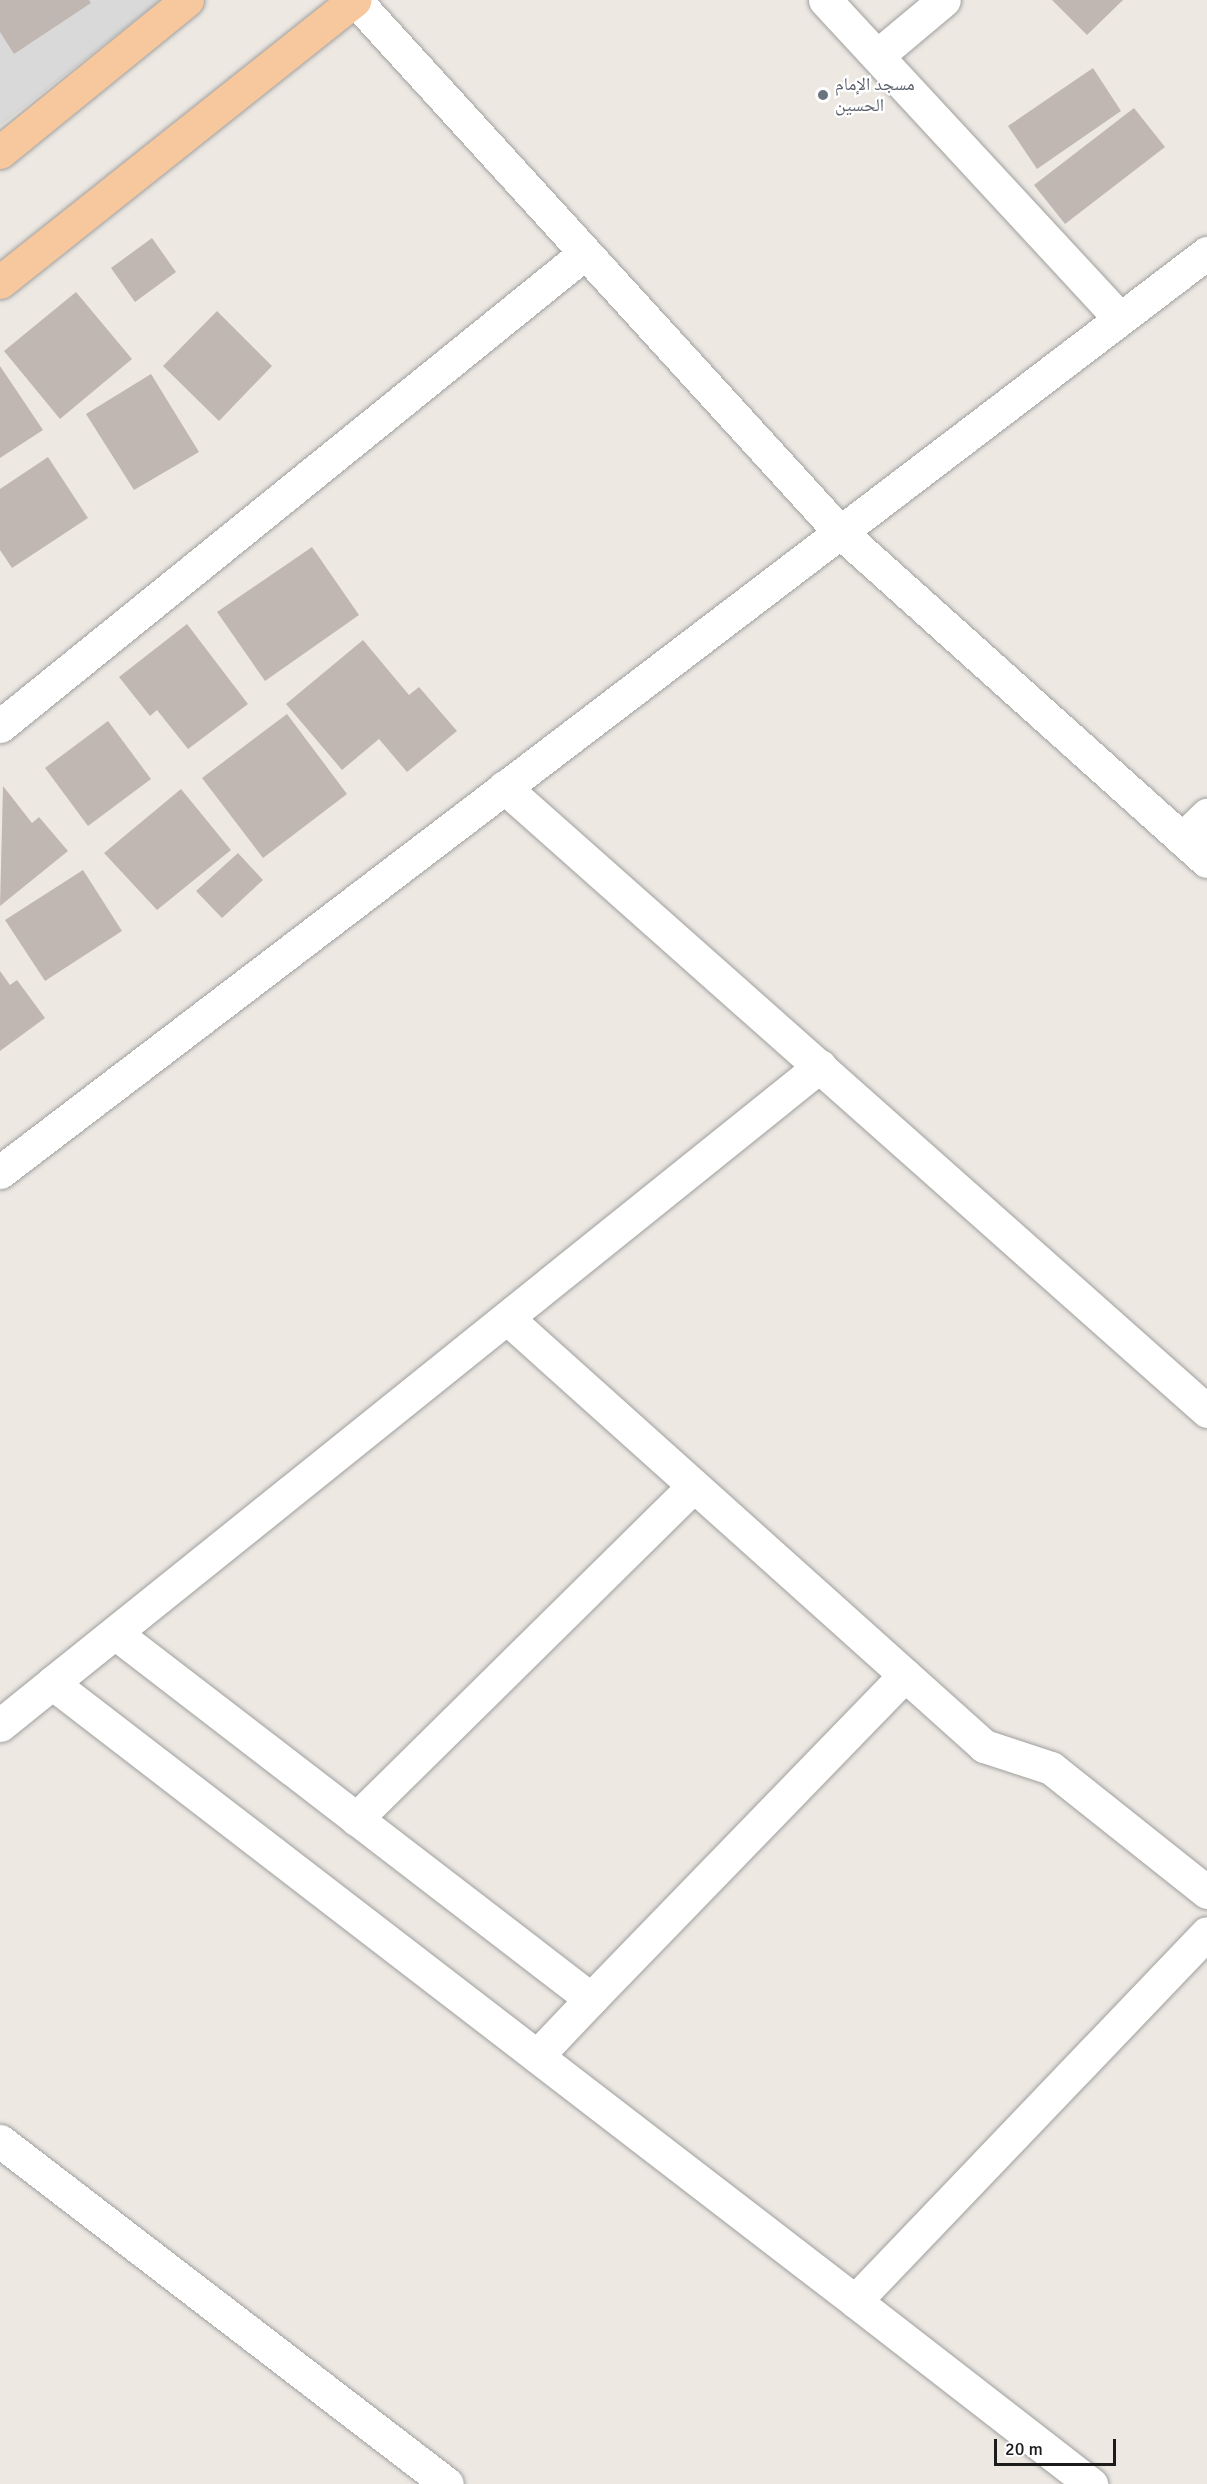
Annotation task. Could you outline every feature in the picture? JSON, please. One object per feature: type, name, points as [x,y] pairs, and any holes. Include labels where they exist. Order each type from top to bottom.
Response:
[{"type":"main road","points":[[0,282],[355,0]]},
{"type":"main road","points":[[0,152],[170,5]]},
{"type":"street","points":[[355,0],[839,531],[1207,861]]},
{"type":"street","points":[[825,0],[1120,319]]},
{"type":"street","points":[[877,56],[944,0]]},
{"type":"street","points":[[0,726],[585,253]]},
{"type":"street","points":[[0,1172],[1207,253]]},
{"type":"street","points":[[504,787],[1207,1411]]},
{"type":"street","points":[[1182,839],[1207,815]]},
{"type":"street","points":[[0,1725],[820,1066]]},
{"type":"street","points":[[507,1318],[984,1746],[1051,1768],[1207,1892]]},
{"type":"street","points":[[356,1819],[694,1486]]},
{"type":"street","points":[[115,1632],[591,1999]]},
{"type":"street","points":[[537,2056],[905,1675]]},
{"type":"street","points":[[52,1683],[1091,2484]]},
{"type":"street","points":[[855,2301],[1207,1934]]},
{"type":"street","points":[[0,2141],[447,2484]]},
{"type":"shaded area","points":[[0,0],[161,0],[0,126]]},
{"type":"building","points":[[0,0],[89,0],[91,3],[14,54],[0,32]]},
{"type":"building","points":[[1052,0],[1123,0],[1087,35]]},
{"type":"building","points":[[1093,68],[1121,111],[1037,169],[1008,126]]},
{"type":"building","points":[[1134,108],[1165,147],[1065,224],[1034,185]]},
{"type":"building","points":[[152,238],[176,272],[135,302],[111,268]]},
{"type":"building","points":[[76,292],[132,359],[60,419],[4,351]]},
{"type":"building","points":[[217,311],[272,366],[219,421],[163,366]]},
{"type":"building","points":[[0,366],[43,430],[0,458]]},
{"type":"building","points":[[151,374],[199,452],[134,490],[86,414]]},
{"type":"building","points":[[48,457],[88,518],[12,568],[0,550],[0,489]]},
{"type":"building","points":[[312,547],[359,615],[265,681],[217,612]]},
{"type":"building","points":[[187,624],[248,704],[188,749],[157,710],[150,716],[119,677]]},
{"type":"building","points":[[363,640],[409,695],[419,687],[457,731],[407,772],[379,739],[342,770],[286,704]]},
{"type":"building","points":[[287,714],[347,794],[263,858],[202,778]]},
{"type":"building","points":[[108,721],[151,779],[88,826],[45,768]]},
{"type":"building","points":[[3,786],[32,823],[39,817],[68,851],[0,906]]},
{"type":"building","points":[[181,789],[231,850],[157,910],[104,853]]},
{"type":"building","points":[[238,853],[263,880],[222,918],[196,891]]},
{"type":"building","points":[[83,870],[122,931],[45,981],[5,920]]},
{"type":"building","points":[[0,971],[10,985],[17,980],[45,1018],[0,1051]]},
{"type":"place","name":"مسجد الإمام الحسين","points":[[823,95]]}]
